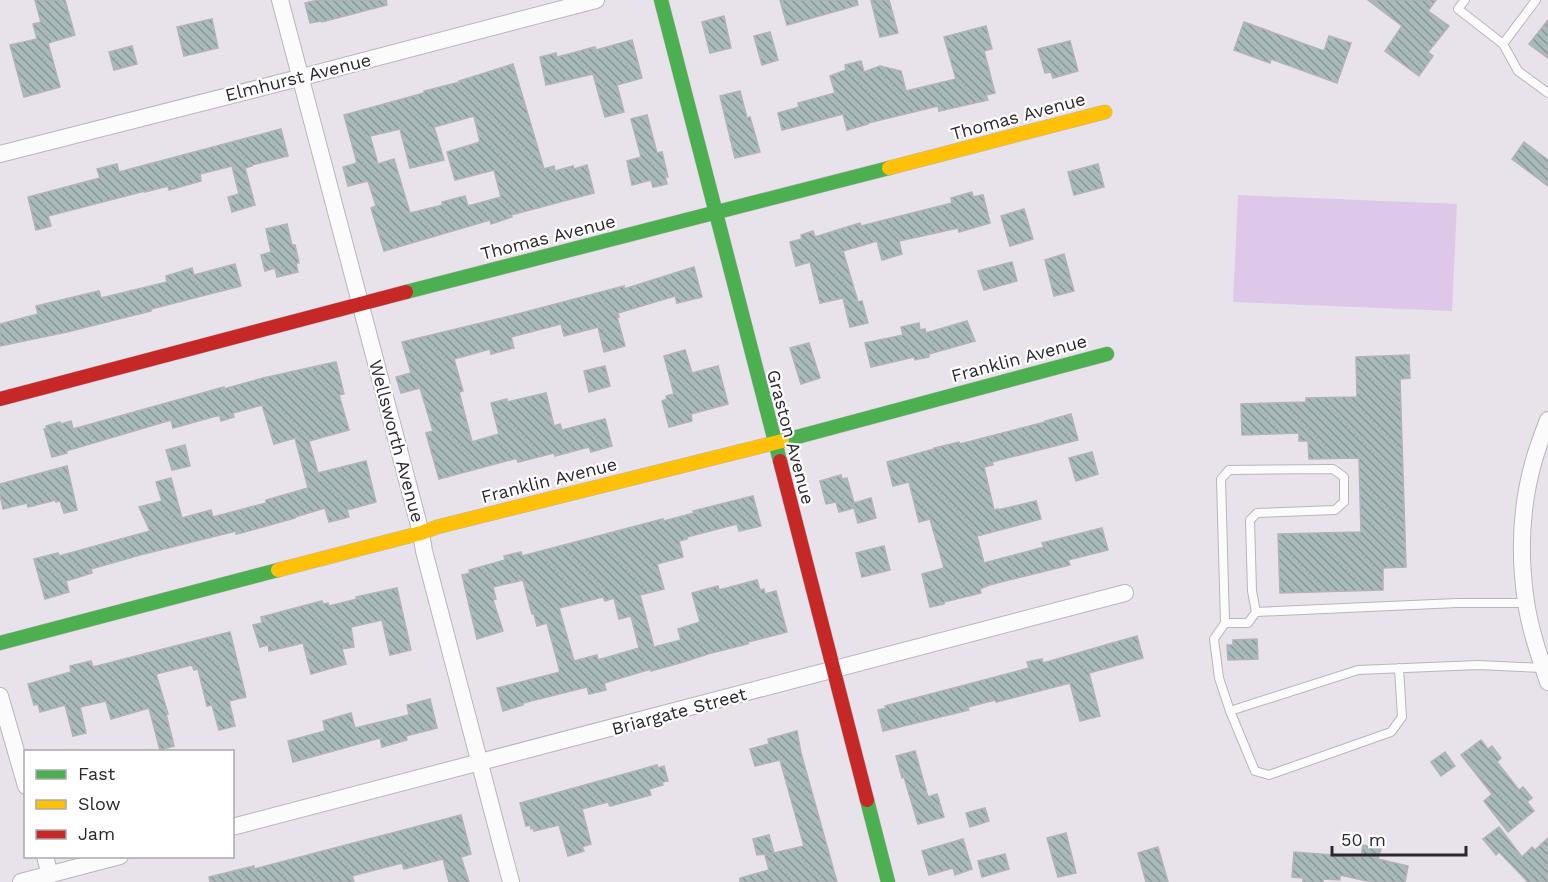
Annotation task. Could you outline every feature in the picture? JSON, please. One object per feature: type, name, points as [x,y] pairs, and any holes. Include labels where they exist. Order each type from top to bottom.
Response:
[{"type":"street","name":"Wellsworth Avenue","points":[[280,0],[511,882]]},
{"type":"street","name":"Elmhurst Avenue","points":[[0,154],[596,0]]},
{"type":"street","name":"Graston Avenue","points":[[661,0],[888,882]]},
{"type":"street","name":"Thomas Avenue","points":[[0,399],[1105,112]]},
{"type":"street","name":"Franklin Avenue","points":[[0,643],[437,527],[774,443],[1107,354]]},
{"type":"street","points":[[1546,675],[1534,639],[1526,603],[1522,563],[1523,511],[1534,460],[1548,420]]},
{"type":"street","name":"Briargate Street","points":[[234,826],[1125,593]]},
{"type":"street","points":[[0,696],[24,779]]},
{"type":"street","points":[[46,858],[50,875]]},
{"type":"street","points":[[21,882],[113,858]]},
{"type":"lane","points":[[1465,0],[1458,9],[1503,44],[1518,71],[1548,93]]},
{"type":"lane","points":[[1503,44],[1536,0]]},
{"type":"lane","points":[[1225,623],[1248,623],[1256,612],[1252,591],[1250,520],[1257,513],[1335,510],[1344,502],[1344,477],[1333,469],[1229,470],[1221,479],[1225,623],[1214,639],[1219,678],[1255,771],[1269,776],[1391,732],[1402,717],[1399,668]]},
{"type":"lane","points":[[1256,612],[1457,603],[1526,603]]},
{"type":"lane","points":[[1230,711],[1358,670],[1478,665],[1546,675]]},
{"type":"shaded area","points":[[1238,195],[1457,204],[1452,311],[1233,302]]},
{"type":"building","points":[[35,0],[65,0],[75,35],[48,43],[60,87],[24,97],[10,45],[37,39],[33,24],[41,22]]},
{"type":"building","points":[[318,0],[386,0],[387,5],[310,23],[305,3]]},
{"type":"building","points":[[780,0],[857,0],[858,5],[787,25]]},
{"type":"building","points":[[871,0],[889,0],[898,33],[880,37]]},
{"type":"building","points":[[1368,0],[1436,0],[1428,11],[1449,26],[1428,52],[1433,56],[1419,76],[1385,51],[1402,26]]},
{"type":"building","points":[[724,16],[731,48],[710,53],[702,22]]},
{"type":"building","points":[[212,19],[218,48],[184,56],[177,27]]},
{"type":"building","points":[[1548,20],[1548,58],[1529,44]]},
{"type":"building","points":[[1244,22],[1324,51],[1329,36],[1351,43],[1337,83],[1271,59],[1270,63],[1234,50]]},
{"type":"building","points":[[986,26],[992,49],[984,51],[995,93],[986,95],[988,100],[939,111],[938,106],[847,130],[843,114],[782,130],[778,113],[799,107],[798,103],[835,93],[830,76],[846,70],[845,65],[861,61],[864,72],[880,66],[901,71],[906,91],[956,79],[944,37]]},
{"type":"building","points":[[770,32],[778,60],[762,65],[754,36]]},
{"type":"building","points":[[632,40],[642,78],[617,85],[624,112],[605,117],[593,74],[546,85],[540,57],[556,53],[557,57],[595,47],[596,50]]},
{"type":"building","points":[[1070,41],[1078,71],[1053,78],[1051,72],[1045,73],[1038,49]]},
{"type":"building","points":[[132,46],[137,64],[114,70],[109,52]]},
{"type":"building","points":[[513,64],[544,169],[554,166],[555,171],[587,165],[594,193],[511,215],[512,217],[491,224],[490,220],[384,251],[371,208],[376,206],[368,181],[348,186],[343,167],[357,163],[344,115]],"holes":[[[474,116],[480,142],[447,152],[455,180],[494,170],[501,197],[468,206],[465,196],[442,202],[443,205],[410,213],[394,159],[378,164],[370,136],[400,129],[410,168],[444,160],[434,127]]]},
{"type":"building","points":[[740,91],[760,152],[735,158],[720,96]]},
{"type":"building","points":[[647,115],[657,153],[662,152],[668,177],[665,177],[667,184],[653,187],[651,180],[632,185],[627,161],[641,157],[631,119]]},
{"type":"building","points":[[281,129],[288,156],[245,168],[255,205],[232,212],[228,197],[239,194],[232,166],[200,174],[201,181],[169,190],[168,186],[48,216],[51,226],[36,230],[28,197],[100,178],[97,169],[117,164],[119,172]]},
{"type":"building","points":[[1524,142],[1548,160],[1548,186],[1512,159]]},
{"type":"building","points":[[1098,164],[1104,187],[1074,195],[1068,172]]},
{"type":"building","points":[[972,192],[973,197],[983,195],[990,223],[959,232],[958,228],[899,241],[902,254],[882,260],[877,241],[843,251],[858,302],[862,301],[868,323],[850,327],[843,298],[820,303],[810,262],[796,266],[790,242],[802,239],[801,235],[813,231],[815,237],[860,223],[861,226],[952,203],[951,198]]},
{"type":"building","points":[[1024,209],[1033,239],[1010,246],[1001,216]]},
{"type":"building","points":[[287,224],[292,245],[295,245],[299,263],[296,263],[298,272],[277,277],[275,268],[265,271],[261,255],[271,252],[266,229]]},
{"type":"building","points":[[1064,254],[1074,291],[1054,296],[1045,260]]},
{"type":"building","points":[[1012,262],[1017,281],[984,290],[978,271]]},
{"type":"building","points":[[235,264],[241,286],[67,332],[0,346],[0,324],[38,314],[36,306],[99,291],[101,298],[167,282],[166,276],[192,268],[194,275]]},
{"type":"building","points":[[694,267],[702,297],[677,303],[675,296],[618,313],[619,317],[617,317],[625,346],[604,352],[598,327],[564,336],[561,324],[511,337],[514,348],[491,354],[490,349],[454,359],[463,391],[459,392],[472,442],[499,434],[491,403],[507,399],[507,402],[546,393],[554,426],[560,424],[562,430],[605,419],[612,446],[591,452],[589,447],[518,462],[514,459],[439,479],[426,433],[433,431],[420,388],[401,393],[396,377],[411,373],[402,342],[624,286],[624,289]]},
{"type":"building","points":[[967,321],[975,341],[929,354],[929,357],[915,360],[914,357],[871,367],[865,343],[903,335],[901,327],[919,323],[920,330],[925,329],[926,333]]},
{"type":"building","points":[[809,343],[820,378],[801,384],[790,348]]},
{"type":"building","points":[[685,350],[692,373],[718,366],[728,404],[691,414],[692,421],[669,427],[662,401],[667,399],[666,396],[674,394],[664,356]]},
{"type":"building","points":[[1409,355],[1410,378],[1400,379],[1406,567],[1383,568],[1383,590],[1280,593],[1278,534],[1361,532],[1359,458],[1309,459],[1308,441],[1299,441],[1299,433],[1242,435],[1241,404],[1306,402],[1306,398],[1357,397],[1356,357]]},
{"type":"building","points":[[336,362],[344,394],[339,395],[349,430],[309,441],[318,473],[366,461],[376,502],[347,510],[349,517],[329,522],[325,508],[241,533],[236,534],[236,531],[91,569],[92,573],[66,581],[69,592],[45,599],[34,559],[58,553],[59,556],[150,531],[139,507],[162,501],[156,482],[171,478],[182,518],[211,510],[213,517],[266,503],[266,500],[308,488],[295,438],[274,444],[262,405],[233,413],[234,417],[221,421],[220,416],[216,416],[173,428],[171,420],[52,457],[44,429],[47,428],[46,426],[71,421],[73,429],[224,387],[224,389]]},
{"type":"building","points":[[605,366],[610,386],[589,392],[584,371]]},
{"type":"building","points":[[1071,414],[1078,440],[992,462],[993,465],[984,467],[994,510],[1036,501],[1041,519],[977,536],[984,563],[1044,547],[1042,543],[1102,528],[1108,550],[1068,560],[1070,565],[989,585],[980,589],[981,593],[930,607],[922,574],[944,568],[930,519],[919,522],[909,482],[893,486],[887,462]]},
{"type":"building","points":[[185,445],[190,466],[172,470],[166,450]]},
{"type":"building","points":[[1092,452],[1098,474],[1076,481],[1069,458]]},
{"type":"building","points":[[67,466],[77,510],[64,513],[60,501],[56,502],[56,500],[28,507],[27,503],[3,509],[0,484]]},
{"type":"building","points":[[841,475],[842,479],[847,478],[854,503],[871,498],[876,518],[858,523],[854,508],[839,512],[836,502],[826,504],[820,481]]},
{"type":"building","points":[[753,496],[761,526],[739,531],[737,524],[687,537],[679,541],[683,557],[657,564],[664,589],[640,595],[654,647],[681,640],[678,629],[700,622],[692,593],[718,586],[719,590],[757,580],[760,590],[764,589],[765,594],[776,591],[787,632],[604,683],[606,690],[589,694],[587,687],[523,703],[523,705],[503,711],[497,688],[560,672],[547,623],[537,626],[523,580],[493,587],[496,599],[493,600],[503,631],[477,639],[462,575],[470,573],[469,570],[505,560],[504,556],[521,552],[522,556],[663,519],[664,521],[694,513],[693,511]],"holes":[[[603,597],[605,601],[614,598],[619,619],[631,616],[639,648],[598,660],[597,655],[574,661],[559,608]]]},
{"type":"building","points":[[884,546],[890,570],[862,577],[856,553]]},
{"type":"building","points":[[397,588],[411,650],[390,655],[382,620],[351,627],[354,647],[342,649],[346,664],[311,674],[303,643],[269,651],[268,645],[260,647],[253,625],[262,623],[261,617],[322,601],[323,604],[328,603],[329,606]]},
{"type":"building","points":[[230,632],[246,697],[229,701],[235,726],[219,730],[212,705],[207,706],[198,669],[194,670],[192,665],[156,674],[168,714],[166,714],[174,746],[160,750],[149,708],[111,719],[106,701],[80,707],[86,733],[73,736],[65,705],[40,712],[38,704],[34,705],[28,684],[71,672],[70,666],[91,661],[93,667]]},
{"type":"building","points":[[1137,636],[1143,658],[1089,673],[1100,716],[1080,721],[1070,683],[996,702],[995,700],[968,707],[969,710],[883,731],[878,710],[886,708],[885,706],[1029,668],[1027,662],[1042,659],[1043,663]]},
{"type":"building","points":[[1257,639],[1258,659],[1228,660],[1227,645],[1233,645],[1233,640]]},
{"type":"building","points":[[430,699],[437,728],[406,736],[407,740],[382,747],[380,738],[293,762],[288,741],[325,731],[323,721],[351,713],[355,728],[409,715],[407,705]]},
{"type":"building","points":[[797,731],[837,882],[740,882],[740,878],[769,870],[765,855],[804,846],[780,760],[755,766],[750,749],[769,744],[768,739]]},
{"type":"building","points":[[1481,740],[1488,749],[1492,746],[1501,758],[1497,762],[1519,790],[1523,787],[1532,798],[1527,802],[1534,811],[1508,832],[1484,801],[1492,794],[1461,755]]},
{"type":"building","points":[[915,751],[928,797],[937,794],[944,817],[918,824],[896,756]]},
{"type":"building","points":[[1445,752],[1455,766],[1441,776],[1431,762]]},
{"type":"building","points":[[657,765],[658,768],[664,766],[668,781],[649,789],[651,795],[610,806],[608,802],[582,809],[591,844],[582,847],[584,851],[568,856],[559,825],[534,831],[530,825],[526,826],[520,803]]},
{"type":"building","points":[[985,808],[989,821],[970,827],[966,813]]},
{"type":"building","points":[[461,815],[471,854],[461,857],[469,882],[449,882],[443,859],[404,869],[402,863],[352,876],[354,882],[210,882],[209,877],[254,866],[254,869]]},
{"type":"building","points":[[1499,827],[1522,857],[1532,847],[1535,850],[1548,838],[1548,882],[1528,882],[1499,852],[1496,855],[1483,839]]},
{"type":"building","points":[[1066,833],[1076,873],[1058,877],[1047,838]]},
{"type":"building","points":[[769,835],[774,853],[757,855],[753,839]]},
{"type":"building","points":[[963,839],[972,869],[955,875],[953,868],[929,875],[922,851]]},
{"type":"building","points":[[1363,845],[1381,849],[1378,859],[1408,866],[1405,882],[1371,882],[1340,875],[1340,880],[1323,879],[1323,882],[1303,882],[1303,878],[1292,877],[1294,852],[1361,857]]},
{"type":"building","points":[[1158,847],[1168,882],[1146,882],[1138,853]]},
{"type":"building","points":[[1005,854],[1009,869],[982,877],[978,861]]},
{"type":"traffic: fast","points":[[661,0],[780,461]]},
{"type":"traffic: fast","points":[[406,292],[889,168]]},
{"type":"traffic: fast","points":[[782,441],[1107,354]]},
{"type":"traffic: fast","points":[[0,643],[278,570]]},
{"type":"traffic: fast","points":[[867,800],[888,882]]},
{"type":"traffic: slow","points":[[889,168],[1105,112]]},
{"type":"traffic: slow","points":[[278,570],[437,527],[782,441]]},
{"type":"traffic: jam","points":[[0,399],[406,292]]},
{"type":"traffic: jam","points":[[780,461],[867,800]]}]
